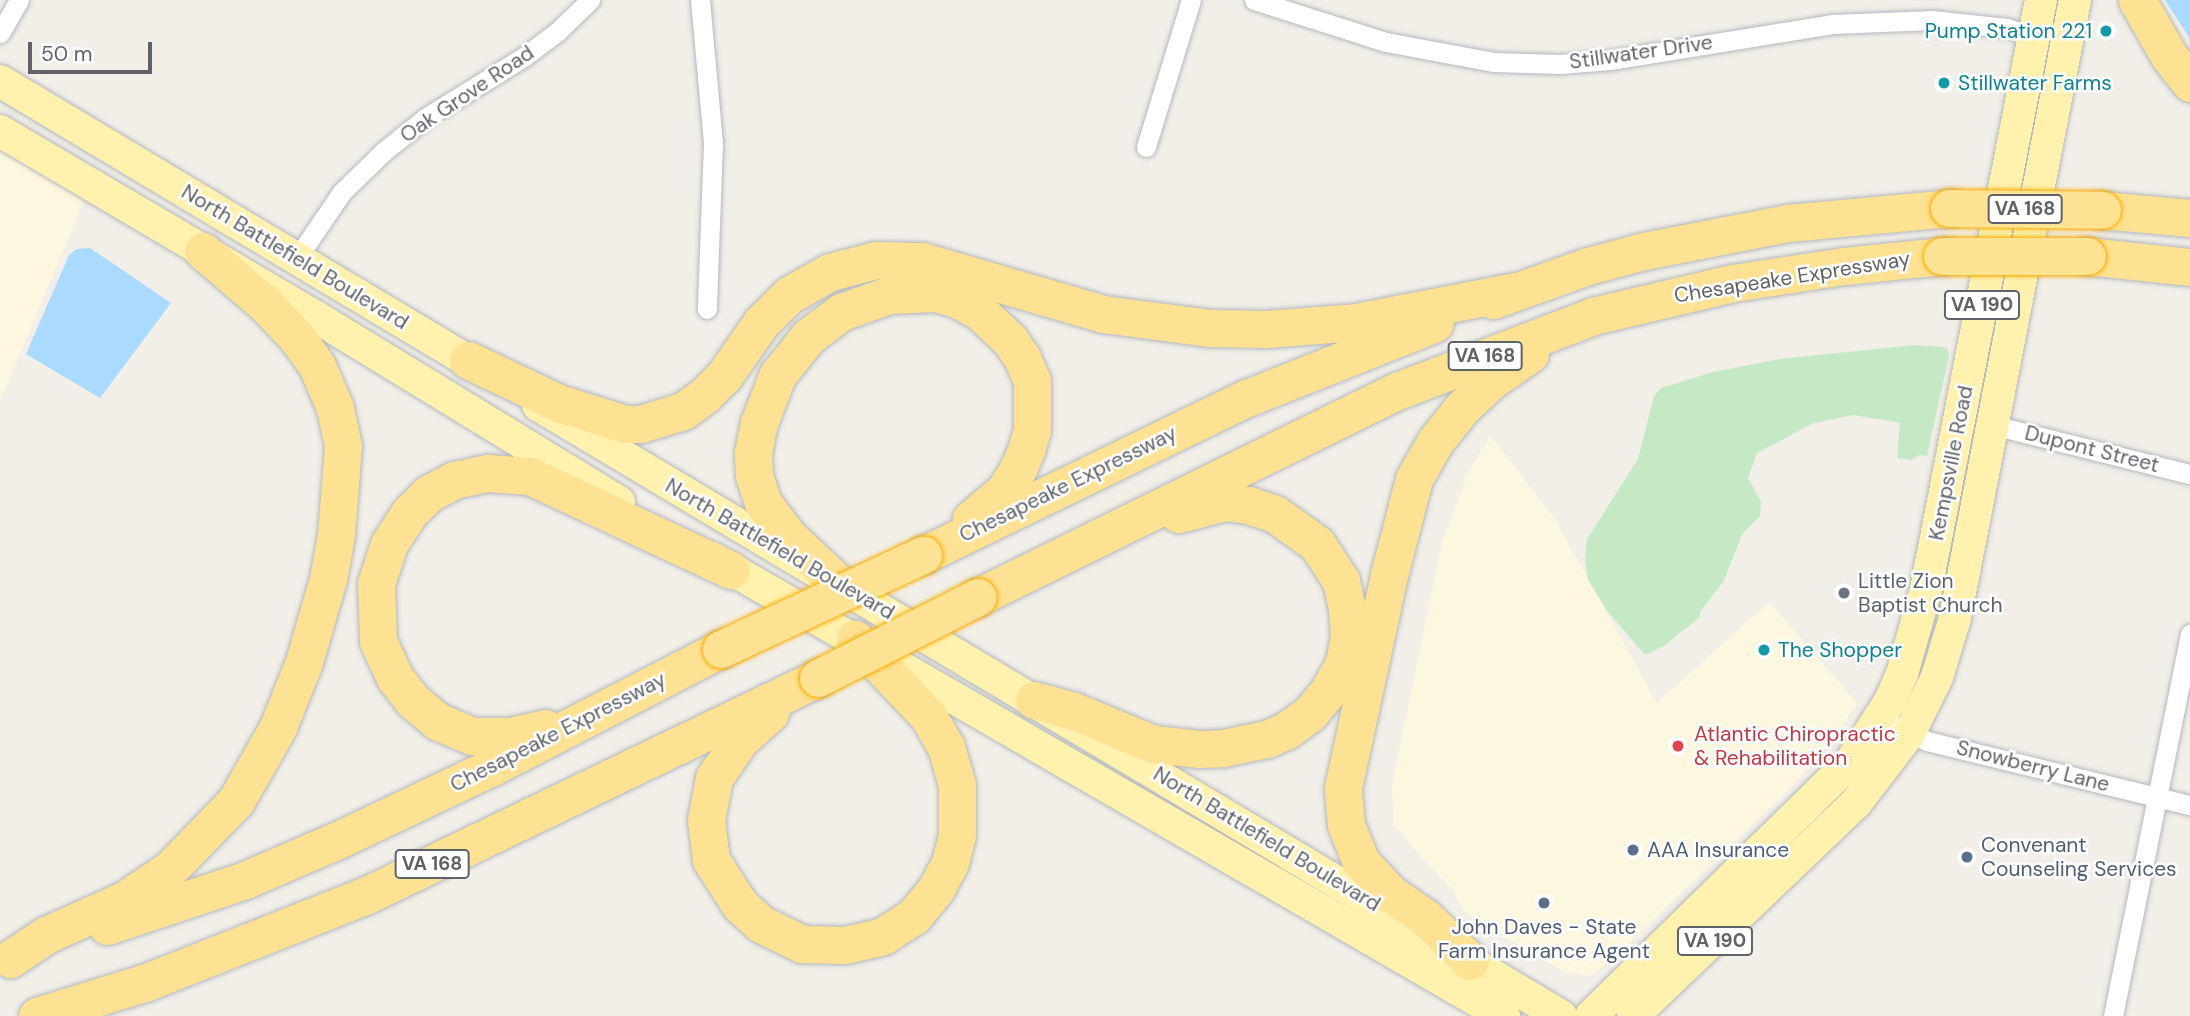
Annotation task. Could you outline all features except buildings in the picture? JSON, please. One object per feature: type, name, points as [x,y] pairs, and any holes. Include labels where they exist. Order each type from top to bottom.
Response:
[{"type":"highway","points":[[2137,0],[2169,56],[2190,83]]},
{"type":"highway","name":"Chesapeake Expressway","points":[[5,960],[245,880],[385,818],[721,649],[923,555],[1247,398],[1516,291],[1588,266],[1657,248],[1788,223],[1949,208],[2102,210],[2190,218]]},
{"type":"highway","points":[[5,960],[46,935],[124,900],[158,877],[236,801],[278,727],[304,662],[328,579],[336,535],[342,446],[335,408],[317,366],[299,340],[266,305],[203,251]]},
{"type":"highway","name":"Chesapeake Expressway","points":[[37,1016],[147,982],[367,895],[816,679],[1397,391],[1528,339],[1616,310],[1733,283],[1844,266],[1942,256],[2087,256],[2190,267]]},
{"type":"highway","points":[[468,360],[558,403],[625,424],[640,424],[683,411],[705,396],[724,376],[761,324],[789,295],[830,272],[876,260],[922,261],[1103,314],[1211,328],[1266,329],[1356,322],[1516,291]]},
{"type":"highway","points":[[837,582],[788,536],[763,503],[754,475],[753,453],[759,423],[777,376],[808,337],[841,312],[889,295],[910,292],[936,293],[957,299],[979,311],[1010,340],[1032,380],[1032,430],[1018,470],[990,505],[923,555]]},
{"type":"highway","points":[[1457,971],[1426,918],[1391,894],[1367,870],[1351,844],[1346,825],[1344,776],[1389,575],[1414,479],[1435,442],[1462,408],[1492,380],[1538,350],[1616,310]]},
{"type":"highway","points":[[590,716],[511,736],[472,736],[437,722],[413,701],[395,678],[378,641],[376,608],[376,584],[382,561],[389,544],[410,512],[428,494],[454,480],[488,473],[530,476],[731,570]]},
{"type":"highway","points":[[1034,700],[1074,711],[1153,744],[1171,748],[1223,748],[1267,739],[1287,730],[1310,713],[1327,693],[1344,664],[1349,637],[1341,581],[1317,544],[1275,514],[1249,505],[1224,502],[1210,505],[1059,557]]},
{"type":"highway","points":[[816,679],[801,696],[752,726],[714,778],[706,820],[711,860],[728,890],[761,924],[802,944],[845,945],[883,936],[914,916],[936,889],[950,863],[957,835],[958,812],[957,785],[946,747],[929,718],[855,639]]},
{"type":"main road","name":"Kempsville Road","points":[[1591,1016],[1852,761],[1902,674],[1920,618],[2041,0]]},
{"type":"main road","name":"Kempsville Road","points":[[1633,1016],[1677,977],[1856,803],[1909,734],[1925,704],[1947,648],[2075,0]]},
{"type":"main road","points":[[2034,37],[2043,46],[2046,58],[2036,136],[2037,153],[2043,164]]},
{"type":"main road","name":"North Battlefield Boulevard","points":[[0,81],[468,360],[551,414],[1034,700],[1457,971],[1504,1016]]},
{"type":"main road","name":"North Battlefield Boulevard","points":[[0,131],[731,570],[1457,971],[1561,1016]]},
{"type":"main road","points":[[153,222],[188,220],[270,264],[287,265],[297,258]]},
{"type":"main road","points":[[1457,971],[1469,1016]]},
{"type":"main road","points":[[1665,1016],[1677,977]]},
{"type":"street","points":[[0,33],[19,0]]},
{"type":"street","name":"Oak Grove Road","points":[[297,258],[342,192],[383,152],[425,118],[524,57],[557,32],[590,0]]},
{"type":"street","points":[[700,0],[713,142],[707,309]]},
{"type":"street","points":[[1146,147],[1191,0]]},
{"type":"street","name":"Stillwater Drive","points":[[1254,0],[1387,42],[1494,62],[1560,64],[1610,60],[1832,24],[1932,20],[2007,28],[2034,37]]},
{"type":"street","name":"Dupont Street","points":[[1993,425],[2190,474]]},
{"type":"street","points":[[2113,1016],[2190,634]]},
{"type":"street","name":"Snowberry Lane","points":[[1879,718],[1927,741],[2190,805]]},
{"type":"shaded area","points":[[0,130],[91,184],[0,401]]},
{"type":"shaded area","points":[[1490,435],[1556,521],[1657,703],[1769,602],[1857,703],[1836,736],[1786,792],[1623,949],[1590,976],[1563,971],[1464,912],[1453,890],[1418,854],[1394,824],[1392,784],[1442,543],[1468,474]]},
{"type":"green space","points":[[1915,345],[1943,347],[1948,349],[1949,356],[1927,456],[1920,455],[1911,460],[1897,458],[1900,423],[1853,415],[1814,423],[1757,453],[1748,478],[1761,502],[1760,516],[1743,533],[1723,582],[1700,612],[1700,617],[1665,645],[1645,655],[1608,612],[1588,580],[1585,559],[1587,539],[1638,459],[1654,396],[1661,388],[1713,372],[1780,359]]},
{"type":"water","points":[[2165,0],[2190,0],[2190,46],[2189,37]]},
{"type":"water","points":[[90,248],[171,303],[100,398],[26,354],[69,255],[76,249]]},
{"type":"place","name":"Pump Station 221","points":[[2106,31]]},
{"type":"place","name":"Stillwater Farms","points":[[1944,83]]},
{"type":"place","name":"Little Zion Baptist Church","points":[[1844,593]]},
{"type":"place","name":"The Shopper","points":[[1764,650]]},
{"type":"place","name":"Atlantic Chiropractic & Rehabilitation","points":[[1678,746]]},
{"type":"place","name":"AAA Insurance","points":[[1633,850]]},
{"type":"place","name":"Convenant Counseling Services","points":[[1967,857]]},
{"type":"place","name":"John Daves - State Farm Insurance Agent","points":[[1544,903]]}]
